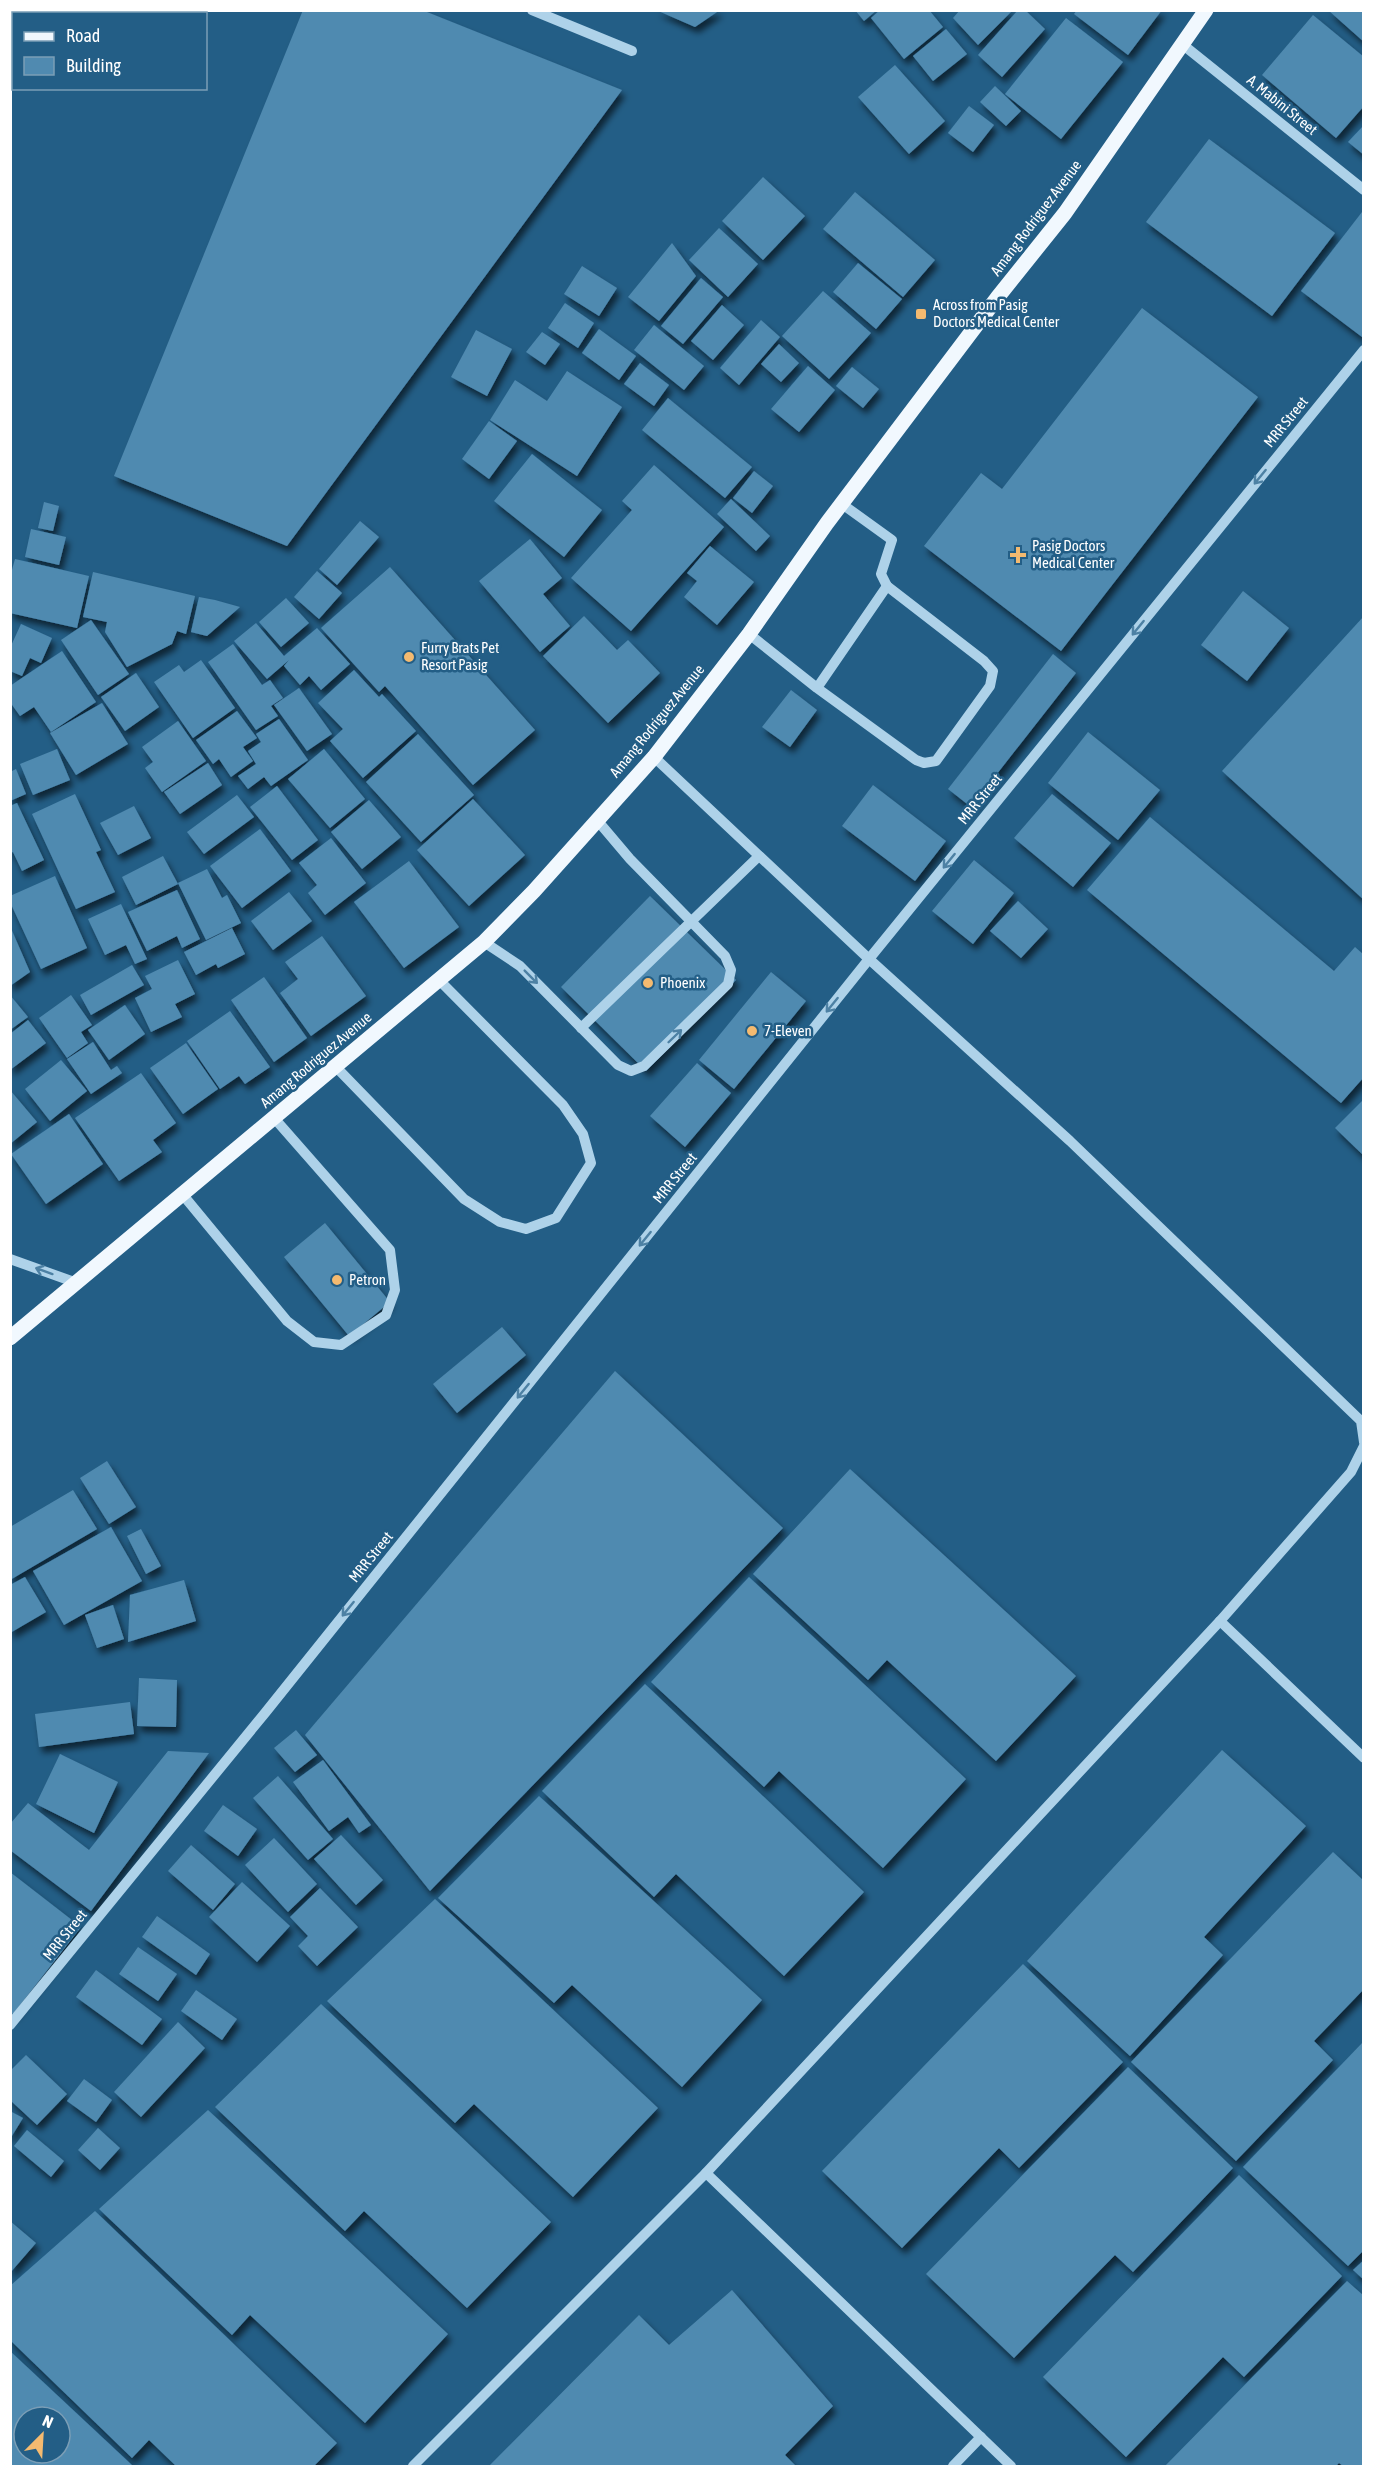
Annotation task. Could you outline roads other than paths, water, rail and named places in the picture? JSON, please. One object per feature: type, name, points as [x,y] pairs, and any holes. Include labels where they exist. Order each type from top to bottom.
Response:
[{"type":"main road","name":"Amang Rodriguez Avenue","points":[[12,1334],[275,1119],[484,942],[654,757],[749,634],[842,504],[997,298],[1065,213],[1206,10]]},
{"type":"street","points":[[532,10],[632,51]]},
{"type":"street","name":"A. Mabini Street","points":[[1182,44],[1364,190]]},
{"type":"street","name":"MRR Street","points":[[10,2025],[280,1694],[869,959],[1364,350]]},
{"type":"street","points":[[749,634],[817,688],[916,760],[924,763],[936,761],[990,686],[993,671],[984,660],[887,586],[881,574],[892,540],[842,504]]},
{"type":"street","points":[[817,688],[887,586]]},
{"type":"street","points":[[413,2466],[706,2173],[1220,1621],[1351,1472],[1364,1444],[1361,1421],[1070,1141],[869,959],[654,757]]},
{"type":"street","points":[[484,942],[520,966],[618,1065],[632,1071],[644,1066],[728,984],[731,970],[725,956],[630,860],[597,820]]},
{"type":"street","points":[[581,1028],[759,856]]},
{"type":"street","points":[[336,1067],[464,1199],[500,1222],[526,1229],[556,1218],[591,1163],[583,1134],[563,1105],[439,980]]},
{"type":"street","points":[[183,1195],[287,1321],[314,1342],[341,1345],[386,1314],[395,1290],[390,1250],[275,1119]]},
{"type":"street","points":[[10,1259],[77,1283]]},
{"type":"street","points":[[1220,1621],[1364,1758]]},
{"type":"street","points":[[706,2173],[1011,2466]]},
{"type":"street","points":[[953,2466],[981,2437]]},
{"type":"place","name":"Across from Pasig Doctors Medical Center","points":[[921,314]]},
{"type":"place","name":"Pasig Doctors Medical Center","points":[[1018,555]]},
{"type":"place","name":"Furry Brats Pet Resort Pasig","points":[[409,657]]},
{"type":"place","name":"Phoenix","points":[[648,983]]},
{"type":"place","name":"7-Eleven","points":[[752,1031]]},
{"type":"place","name":"Petron","points":[[337,1280]]}]
